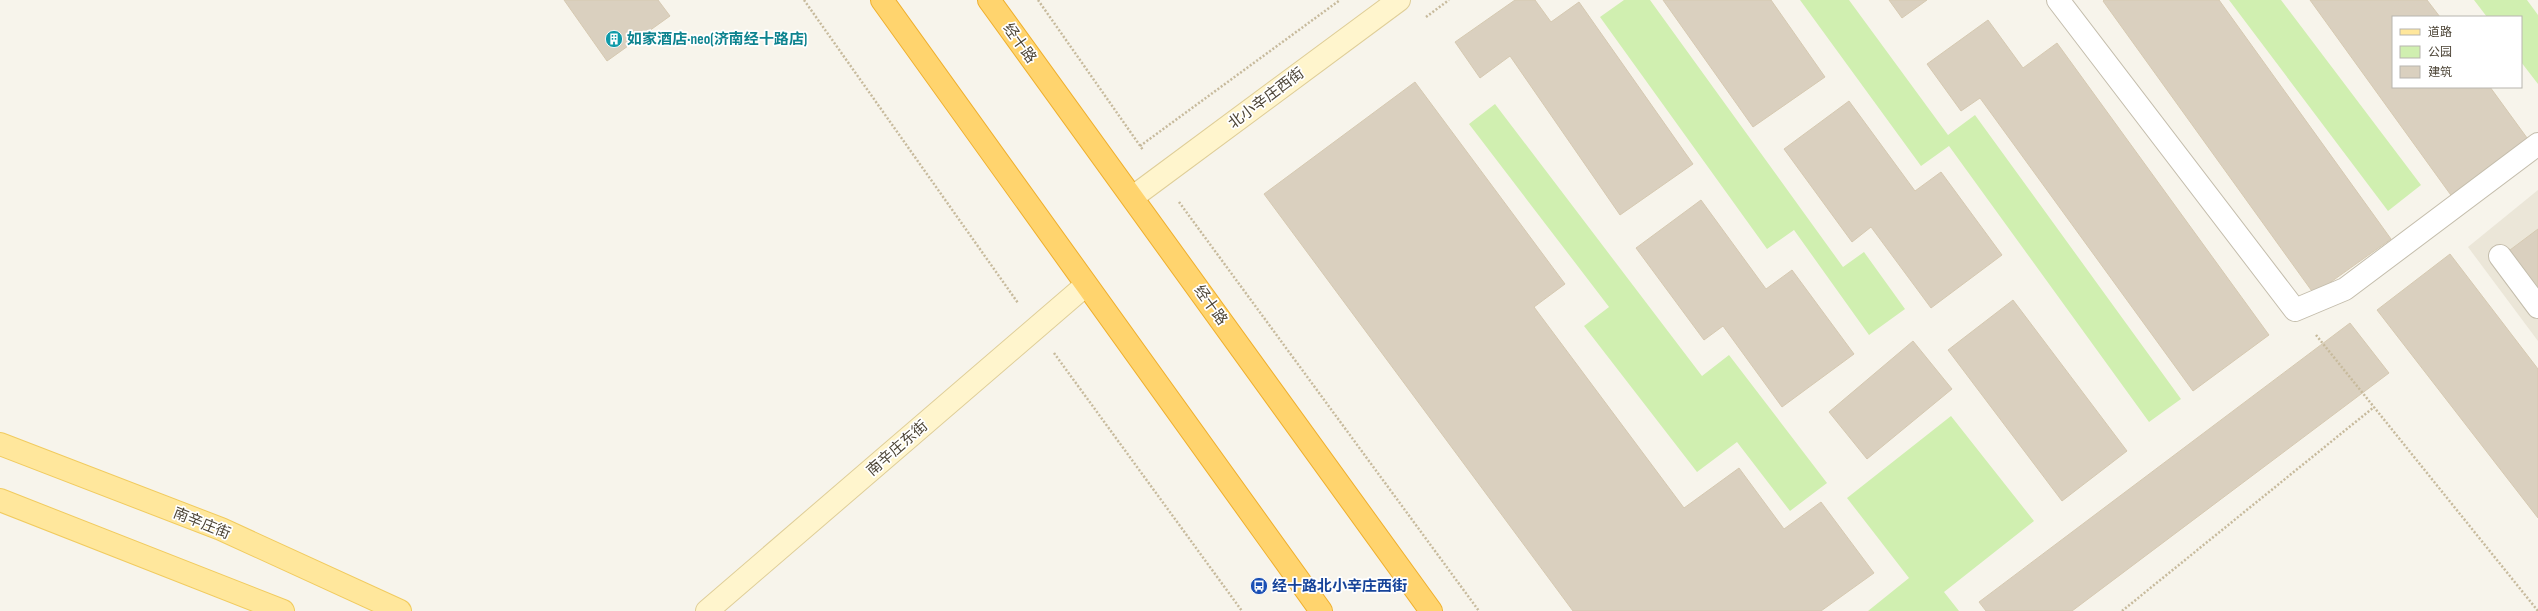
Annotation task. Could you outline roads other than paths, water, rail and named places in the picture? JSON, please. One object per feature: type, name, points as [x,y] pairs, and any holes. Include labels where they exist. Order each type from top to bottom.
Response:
[{"type":"highway","points":[[882,0],[1321,611]]},
{"type":"highway","name":"经十路","points":[[989,0],[1133,196],[1431,611]]},
{"type":"main road","name":"南辛庄街","points":[[0,444],[221,530],[400,611]]},
{"type":"main road","points":[[0,500],[283,611]]},
{"type":"street","name":"北小辛庄西街","points":[[1133,196],[1399,0]]},
{"type":"street","points":[[2058,0],[2295,310],[2345,289],[2538,144]]},
{"type":"street","points":[[2500,256],[2538,307]]},
{"type":"street","name":"南辛庄东街","points":[[707,611],[1086,285]]},
{"type":"place","name":"如家酒店·neo(济南经十路店)","points":[[614,39]]},
{"type":"place","name":"经十路北小辛庄西街","points":[[1259,586]]}]
